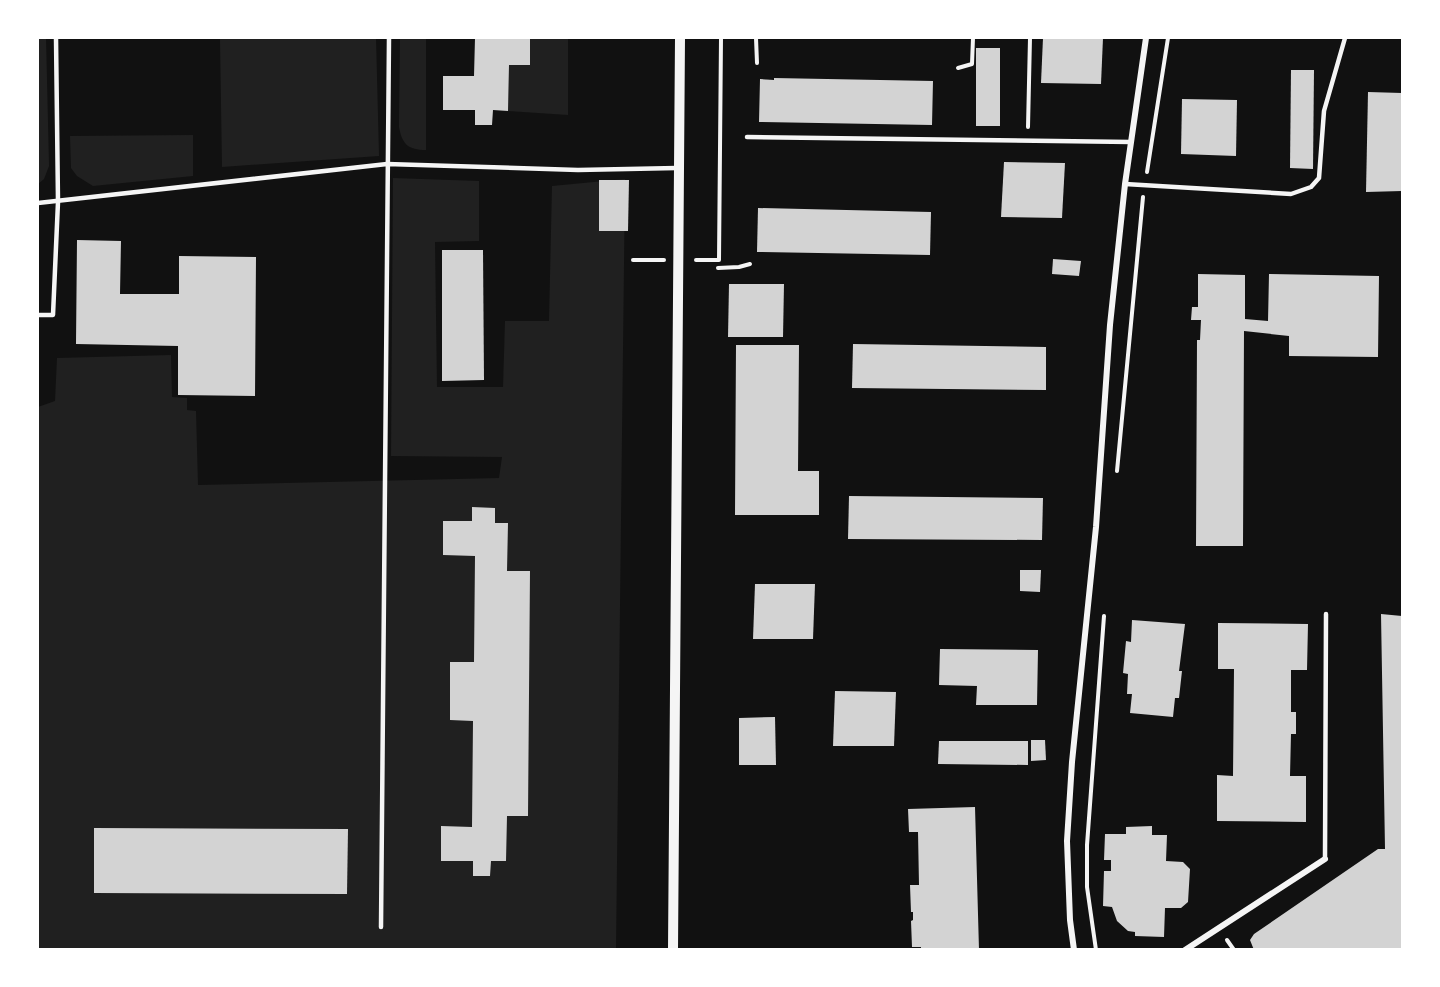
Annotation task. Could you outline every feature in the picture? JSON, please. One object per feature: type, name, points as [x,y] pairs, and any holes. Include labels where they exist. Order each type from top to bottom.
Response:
[{"type":"street","points":[[673,950],[680,38]]},
{"type":"street","points":[[1074,950],[1070,920],[1067,841],[1072,762],[1096,527],[1110,325],[1125,184],[1146,38]]},
{"type":"street","points":[[1185,950],[1325,859]]},
{"type":"lane","points":[[38,315],[53,315],[58,202],[56,38]]},
{"type":"lane","points":[[381,927],[389,38]]},
{"type":"lane","points":[[1125,184],[1291,194],[1311,187],[1319,178],[1324,111],[1345,38]]},
{"type":"lane","points":[[747,137],[1131,142]]},
{"type":"lane","points":[[38,203],[387,164],[578,170],[679,168]]},
{"type":"lane","points":[[1325,859],[1326,614]]},
{"type":"path","points":[[692,260],[719,260],[721,38]]},
{"type":"path","points":[[756,38],[757,63]]},
{"type":"path","points":[[958,68],[972,64],[973,38]]},
{"type":"path","points":[[1028,141],[1030,38]]},
{"type":"path","points":[[1116,482],[1144,185],[1168,38]]},
{"type":"path","points":[[633,260],[664,260]]},
{"type":"path","points":[[718,267],[739,267],[750,264]]},
{"type":"path","points":[[1096,950],[1087,887],[1087,845],[1105,612]]},
{"type":"shaded area","points":[[38,38],[46,38],[49,166],[44,179],[38,184]]},
{"type":"shaded area","points":[[220,38],[376,38],[379,156],[222,167]]},
{"type":"shaded area","points":[[400,38],[426,38],[426,150],[410,147],[404,142],[400,133]]},
{"type":"shaded area","points":[[530,38],[568,38],[568,115],[508,111],[509,65],[530,65]]},
{"type":"shaded area","points":[[193,135],[193,176],[93,186],[77,176],[71,168],[70,136]]},
{"type":"shaded area","points":[[393,178],[479,181],[479,241],[435,242],[437,387],[503,387],[505,321],[549,321],[552,186],[625,179],[616,949],[38,949],[38,407],[55,401],[57,358],[171,355],[172,397],[187,398],[187,410],[196,411],[198,485],[499,478],[502,457],[391,456]]},
{"type":"building","points":[[475,38],[530,38],[530,65],[509,65],[508,111],[493,110],[492,125],[475,125],[475,110],[443,110],[443,76],[474,76]]},
{"type":"building","points":[[1043,38],[1103,38],[1101,84],[1041,83]]},
{"type":"building","points":[[976,48],[1000,48],[1000,126],[976,126]]},
{"type":"building","points":[[1291,70],[1314,70],[1313,169],[1290,168]]},
{"type":"building","points":[[774,78],[933,81],[932,125],[759,122],[760,79],[774,80]]},
{"type":"building","points":[[1368,92],[1402,93],[1402,191],[1366,192]]},
{"type":"building","points":[[1182,99],[1237,100],[1236,156],[1181,154]]},
{"type":"building","points":[[1004,162],[1065,163],[1062,218],[1001,217]]},
{"type":"building","points":[[599,180],[629,180],[628,231],[599,231]]},
{"type":"building","points":[[758,208],[931,212],[930,255],[757,252]]},
{"type":"building","points":[[77,240],[121,241],[120,294],[179,294],[179,256],[256,257],[255,396],[178,395],[178,346],[76,344]]},
{"type":"building","points":[[442,250],[483,250],[484,380],[442,381]]},
{"type":"building","points":[[1053,259],[1081,261],[1079,276],[1052,274]]},
{"type":"building","points":[[1198,274],[1245,275],[1245,319],[1268,321],[1269,274],[1379,276],[1378,357],[1289,356],[1289,336],[1244,331],[1243,546],[1196,546],[1197,340],[1200,340],[1201,320],[1191,320],[1192,307],[1198,307]]},
{"type":"building","points":[[729,284],[784,284],[783,337],[728,337]]},
{"type":"building","points":[[853,344],[1046,347],[1046,390],[852,388]]},
{"type":"building","points":[[736,345],[799,345],[798,471],[819,471],[819,515],[735,515]]},
{"type":"building","points":[[849,496],[1043,498],[1042,540],[848,539]]},
{"type":"building","points":[[472,507],[495,508],[495,523],[508,523],[507,571],[530,571],[528,816],[507,816],[506,861],[491,861],[490,876],[473,876],[473,861],[441,861],[441,826],[472,827],[473,721],[450,720],[450,662],[474,662],[475,556],[443,555],[443,521],[472,521]]},
{"type":"building","points":[[1020,570],[1041,570],[1040,592],[1020,591]]},
{"type":"building","points":[[755,584],[815,584],[813,639],[753,639]]},
{"type":"building","points":[[1381,614],[1402,616],[1402,950],[1254,950],[1250,940],[1254,934],[1378,849],[1385,849]]},
{"type":"building","points":[[1132,620],[1185,624],[1179,671],[1182,671],[1179,698],[1175,698],[1173,717],[1130,713],[1132,694],[1127,694],[1128,674],[1123,673],[1126,641],[1131,642]]},
{"type":"building","points":[[1218,623],[1308,624],[1307,670],[1291,670],[1291,712],[1296,712],[1296,734],[1291,734],[1290,776],[1306,776],[1306,822],[1217,821],[1217,775],[1233,776],[1234,669],[1218,669]]},
{"type":"building","points":[[940,649],[1038,650],[1037,705],[976,705],[977,686],[939,685]]},
{"type":"building","points":[[835,691],[896,692],[894,746],[833,746]]},
{"type":"building","points":[[775,717],[776,765],[739,765],[739,718]]},
{"type":"building","points":[[1031,740],[1045,740],[1046,760],[1031,761]]},
{"type":"building","points":[[939,741],[1028,741],[1028,765],[938,764]]},
{"type":"building","points":[[975,807],[979,950],[921,950],[921,947],[912,947],[913,912],[911,912],[910,885],[919,885],[918,832],[909,832],[908,809]]},
{"type":"building","points":[[1152,826],[1152,835],[1167,835],[1166,861],[1183,862],[1190,869],[1188,902],[1181,908],[1165,908],[1164,937],[1135,936],[1135,932],[1128,931],[1117,921],[1112,907],[1103,906],[1104,871],[1111,871],[1111,860],[1104,860],[1105,834],[1126,834],[1126,827]]},
{"type":"building","points":[[94,828],[348,829],[347,894],[94,893]]}]
